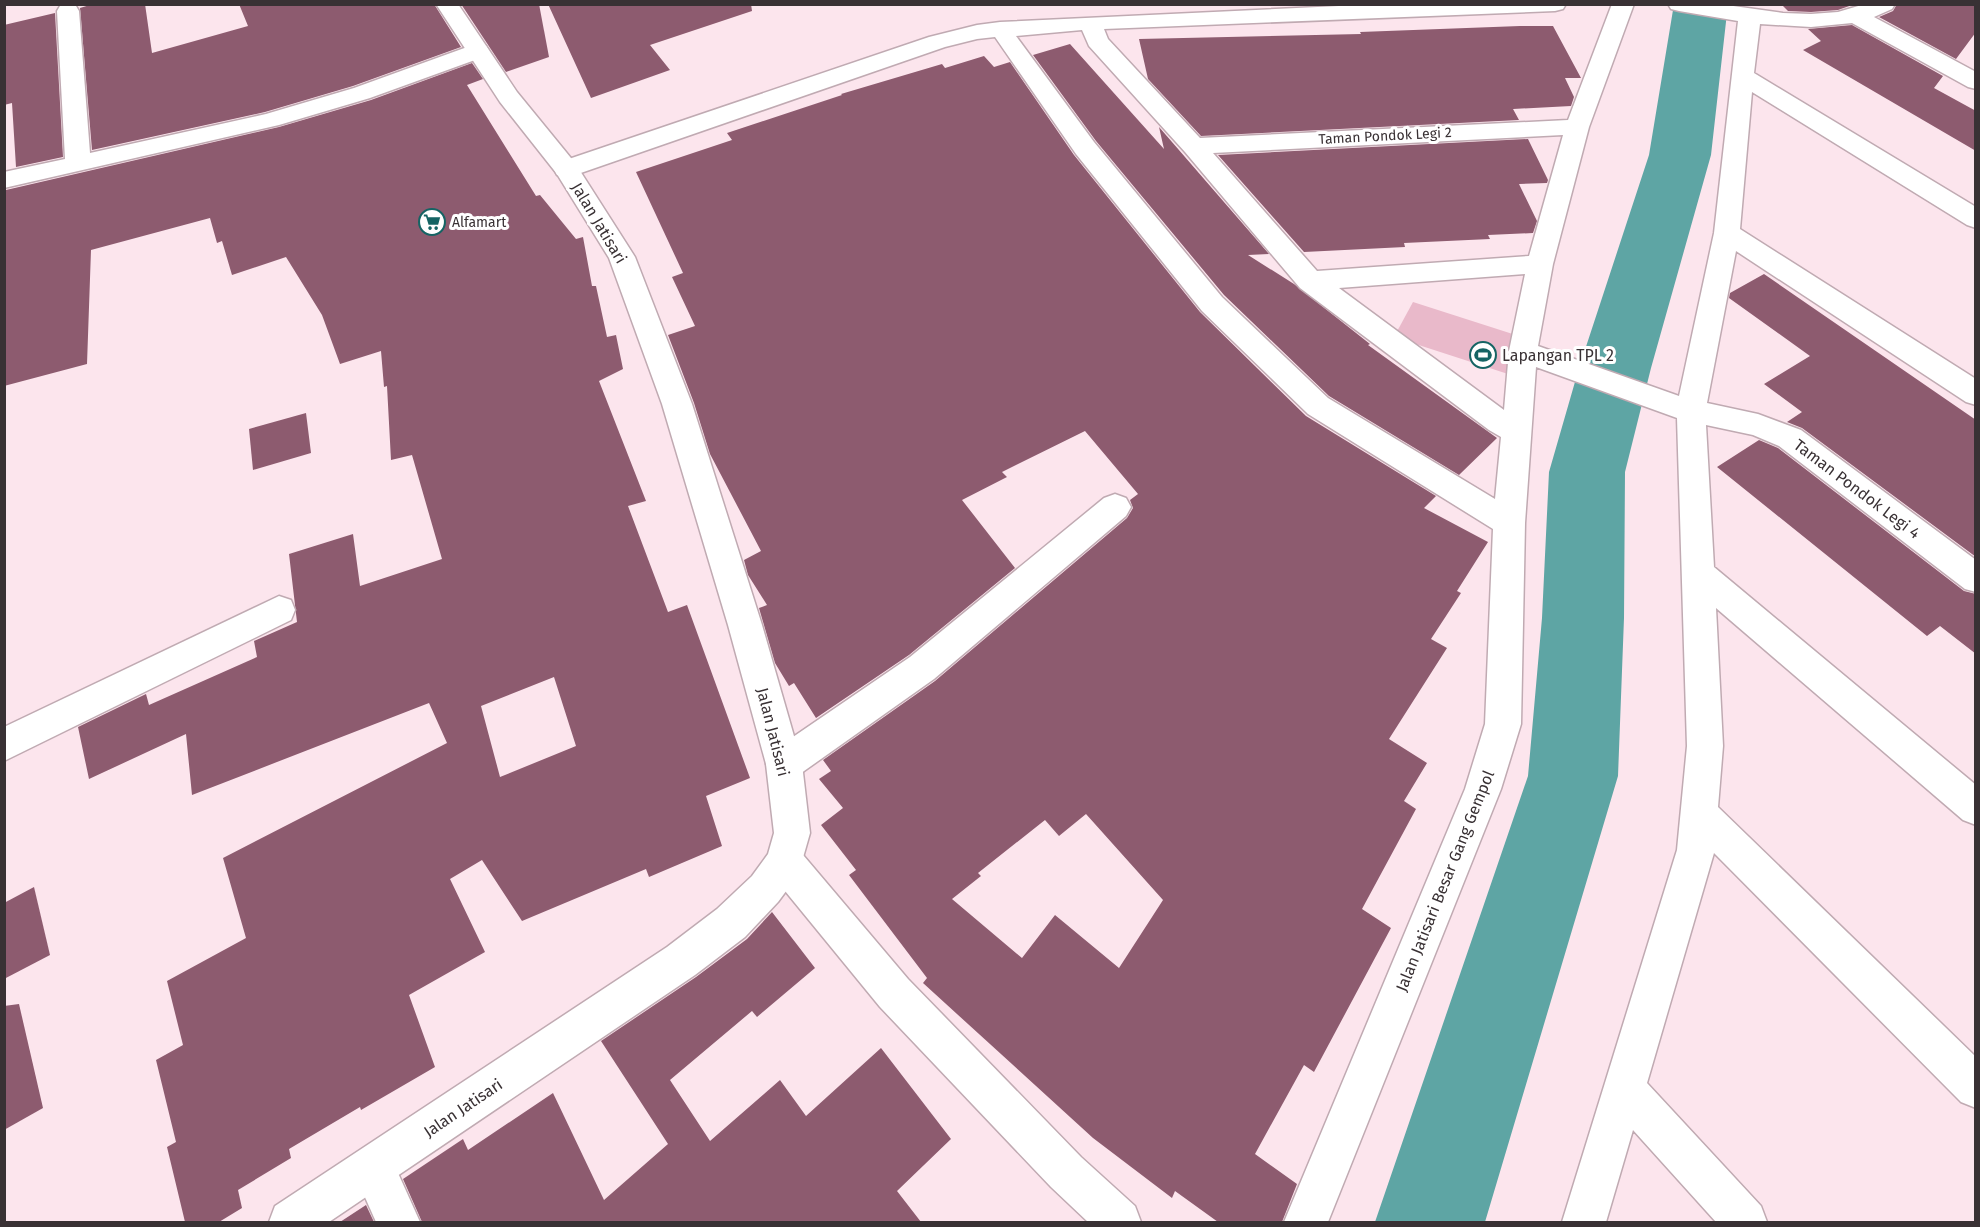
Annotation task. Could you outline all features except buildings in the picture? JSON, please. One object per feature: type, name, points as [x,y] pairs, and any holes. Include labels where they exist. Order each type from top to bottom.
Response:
[{"type":"street","name":"Jalan Jatisari","points":[[291,1222],[681,961],[731,923],[765,889],[785,862],[792,833],[784,764],[746,625],[677,404],[647,317],[622,257],[566,169],[508,97],[447,4]]},
{"type":"street","points":[[1000,29],[1084,148],[1220,312],[1318,406],[1509,523],[1523,351],[1540,264],[1577,127],[1623,4]]},
{"type":"street","points":[[1679,4],[1741,15],[1808,21],[1854,15],[1883,5],[1903,17]]},
{"type":"street","points":[[1000,29],[1091,23],[1543,5]]},
{"type":"street","points":[[69,11],[78,163]]},
{"type":"street","points":[[1584,1222],[1696,850],[1705,746],[1698,573],[1676,407],[1728,233],[1742,76],[1741,15]]},
{"type":"street","points":[[1854,15],[1976,82]]},
{"type":"street","points":[[1091,23],[1097,41],[1194,146],[1310,281],[1499,422],[1517,432]]},
{"type":"street","name":"Jalan Jatisari","points":[[566,169],[946,39],[1000,29]]},
{"type":"street","points":[[4,180],[271,120],[362,93],[478,51]]},
{"type":"street","points":[[1742,76],[1976,219]]},
{"type":"street","name":"Taman Pondok Legi 2","points":[[1194,146],[1577,127]]},
{"type":"street","points":[[1728,233],[1976,394]]},
{"type":"street","points":[[1310,281],[1540,264]]},
{"type":"street","name":"Taman Pondok Legi 4","points":[[1523,351],[1676,407],[1758,425],[1790,438],[1976,579]]},
{"type":"street","points":[[784,764],[922,668],[1115,507]]},
{"type":"street","name":"Jalan Jatisari Besar Gang Gempol","points":[[1306,1222],[1483,789],[1503,724],[1509,523]]},
{"type":"street","points":[[1698,573],[1976,808]]},
{"type":"street","points":[[4,745],[279,610]]},
{"type":"street","points":[[1699,813],[1976,1087]]},
{"type":"street","points":[[785,862],[894,993],[1066,1172],[1119,1222]]},
{"type":"street","points":[[1624,1089],[1745,1222]]},
{"type":"street","points":[[374,1168],[398,1222]]},
{"type":"shaded area","name":"Lapangan TPL 2","points":[[1413,302],[1522,337],[1508,374],[1394,337]]},
{"type":"waterway","points":[[1430,1222],[1573,776],[1583,618],[1587,472],[1615,368],[1680,155],[1701,4]]},
{"type":"place","name":"Alfamart","points":[[432,222]]},
{"type":"place","name":"Lapangan TPL 2","points":[[1483,355]]}]
